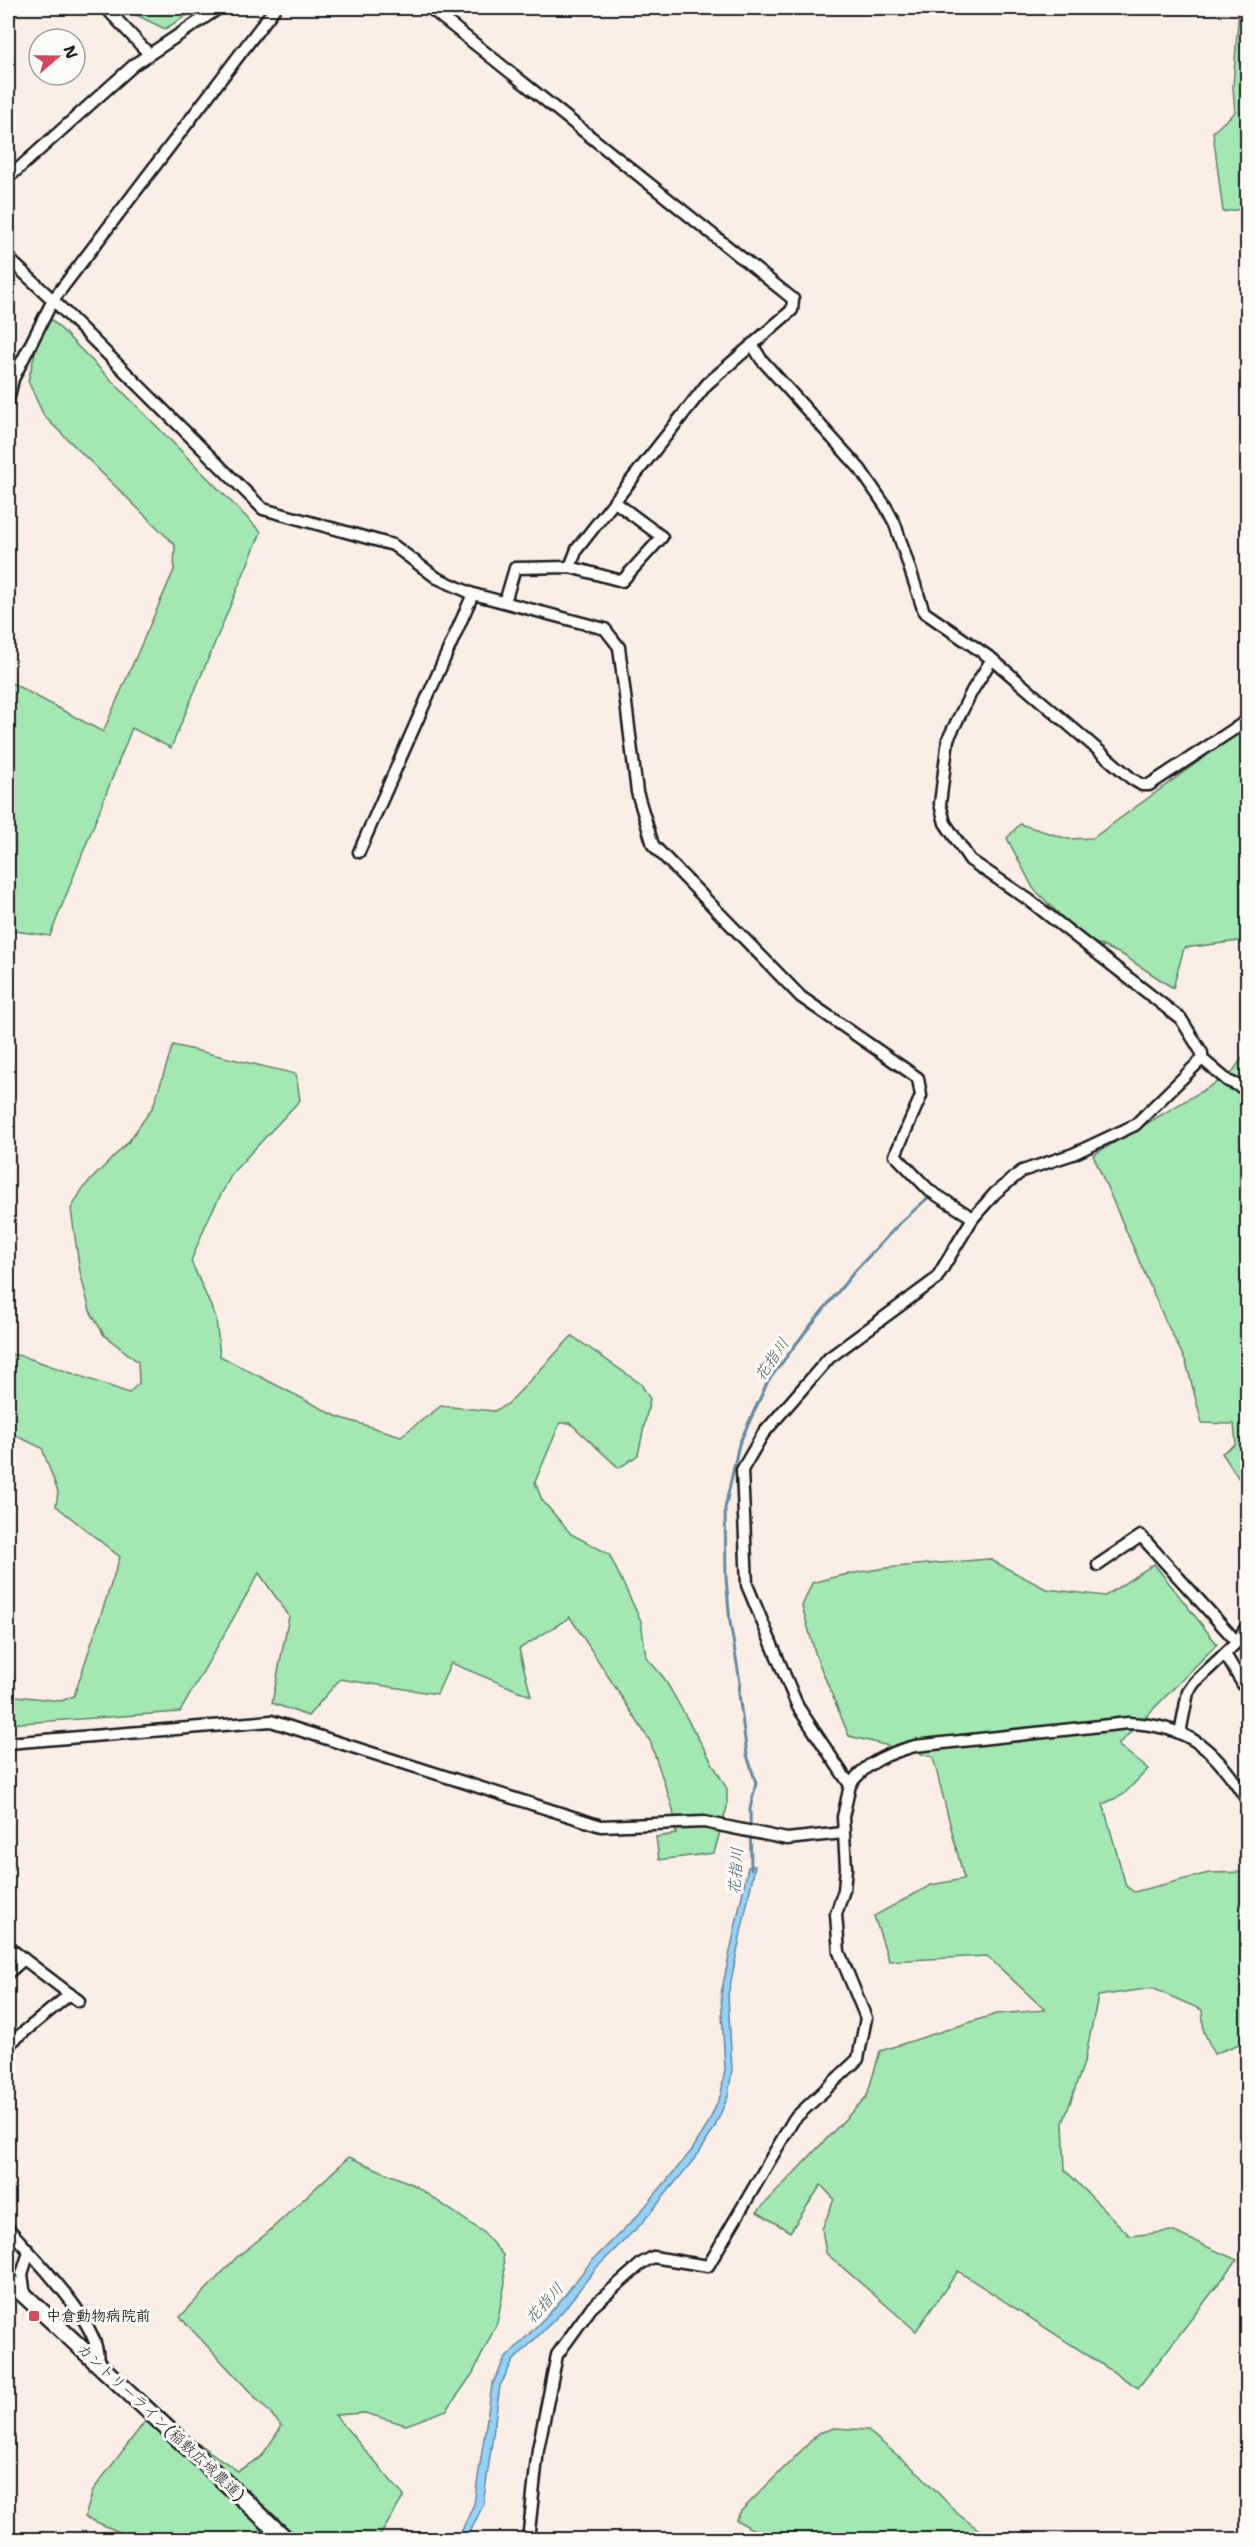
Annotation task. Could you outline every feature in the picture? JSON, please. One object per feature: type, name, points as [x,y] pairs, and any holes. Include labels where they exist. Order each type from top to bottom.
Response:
[{"type":"street","points":[[106,8],[149,54]]},
{"type":"street","points":[[8,178],[135,64],[219,8]]},
{"type":"street","points":[[8,401],[13,380],[53,300],[275,8]]},
{"type":"street","points":[[429,8],[793,298],[792,310],[707,384],[577,549],[570,567]]},
{"type":"street","points":[[8,258],[263,509],[393,545],[437,578],[473,594],[605,629],[619,647],[637,792],[653,845],[801,997],[918,1078],[921,1096],[896,1155],[930,1191],[973,1218]]},
{"type":"street","points":[[752,344],[761,359],[860,469],[886,507],[895,524],[924,612],[992,659],[1132,779],[1142,785],[1149,785],[1245,722],[1248,736]]},
{"type":"street","points":[[505,602],[515,568],[570,567],[622,581],[662,537],[615,502]]},
{"type":"street","points":[[359,852],[473,594]]},
{"type":"street","points":[[850,1785],[798,1707],[747,1585],[742,1470],[763,1434],[829,1358],[936,1279],[973,1218],[995,1192],[1022,1171],[1073,1154],[1136,1125],[1202,1059],[1202,1053],[1181,1019],[1047,913],[970,860],[945,823],[940,804],[948,739],[972,691],[992,659]]},
{"type":"street","points":[[1202,1059],[1228,1081],[1248,1090]]},
{"type":"street","points":[[1098,1564],[1142,1536],[1237,1642]]},
{"type":"street","points":[[1180,1733],[1188,1692],[1195,1682],[1237,1642],[1248,1624]]},
{"type":"street","points":[[1225,1654],[1248,1693]]},
{"type":"street","points":[[8,1743],[271,1721],[601,1826],[704,1822],[787,1839],[843,1833]]},
{"type":"street","points":[[528,2540],[538,2449],[557,2355],[591,2308],[642,2263],[653,2257],[708,2266],[794,2119],[858,2059],[866,2018],[839,1952],[836,1914],[844,1890],[846,1868],[843,1833],[845,1801],[850,1785],[864,1768],[891,1753],[915,1746],[1128,1723],[1147,1724],[1180,1733],[1208,1750],[1227,1769],[1248,1802]]},
{"type":"street","points":[[8,1947],[79,2001]]},
{"type":"street","points":[[8,1973],[24,1959]]},
{"type":"street","points":[[8,2045],[70,1994]]},
{"type":"street","points":[[8,2228],[44,2268],[88,2325],[97,2348],[97,2363]]},
{"type":"street","points":[[25,2296],[22,2274],[29,2252]]},
{"type":"street","name":"カントリーライン(稲敷広域農道)","points":[[8,2280],[287,2540]]},
{"type":"green space","points":[[122,8],[199,8],[165,29]]},
{"type":"green space","points":[[1239,8],[1248,8],[1247,208],[1223,212],[1213,132],[1235,112],[1233,87]]},
{"type":"green space","points":[[45,313],[261,532],[171,748],[132,728],[50,936],[8,930],[8,814],[13,787],[8,784],[8,681],[103,732],[174,570],[175,545],[44,416],[28,381]]},
{"type":"green space","points":[[1239,732],[1248,749],[1247,940],[1184,948],[1173,988],[1123,955],[1082,937],[1033,888],[1007,838],[1020,824],[1068,839],[1093,838]]},
{"type":"green space","points":[[1247,1019],[1247,1051],[1241,1023]]},
{"type":"green space","points":[[173,1045],[296,1074],[300,1100],[233,1172],[208,1219],[191,1261],[216,1318],[220,1356],[338,1417],[401,1436],[441,1406],[494,1411],[508,1404],[572,1336],[641,1384],[650,1399],[638,1455],[619,1468],[570,1423],[560,1423],[535,1482],[542,1500],[571,1534],[609,1554],[641,1621],[646,1657],[664,1678],[727,1789],[727,1807],[714,1853],[659,1860],[656,1837],[676,1834],[673,1809],[650,1741],[570,1617],[519,1649],[531,1696],[451,1663],[437,1694],[340,1679],[308,1716],[272,1703],[289,1616],[259,1573],[180,1712],[8,1724],[8,1695],[61,1701],[74,1696],[120,1557],[56,1506],[58,1492],[42,1448],[8,1432],[8,1354],[22,1356],[129,1393],[139,1383],[138,1362],[104,1335],[90,1311],[80,1272],[71,1209],[83,1188],[129,1141],[153,1107]]},
{"type":"green space","points":[[1247,1051],[1247,1491],[1222,1453],[1236,1444],[1234,1424],[1202,1423],[1186,1362],[1165,1320],[1093,1155],[1231,1074]]},
{"type":"green space","points":[[989,1559],[1046,1589],[1105,1596],[1154,1564],[1217,1644],[1118,1745],[1148,1769],[1123,1795],[1103,1804],[1126,1886],[1134,1892],[1209,1873],[1247,1872],[1247,2041],[1214,2054],[1204,2032],[1202,2010],[1152,1988],[1098,1996],[1085,2060],[1063,2123],[1065,2170],[1130,2236],[1172,2231],[1237,2260],[1138,2388],[958,2271],[916,2331],[826,2253],[822,2229],[834,2199],[821,2185],[790,2232],[757,2212],[867,2096],[880,2051],[996,2014],[1045,2010],[987,1956],[889,1961],[874,1916],[931,1885],[964,1879],[933,1757],[849,1736],[816,1656],[802,1606],[812,1583],[834,1577],[900,1566]]},
{"type":"green space","points":[[349,2157],[414,2185],[483,2232],[503,2255],[505,2283],[497,2323],[473,2373],[447,2410],[406,2425],[365,2413],[335,2415],[404,2496],[378,2539],[135,2539],[85,2517],[93,2490],[152,2412],[238,2471],[261,2457],[282,2426],[180,2317],[237,2257],[266,2234]]},
{"type":"green space","points":[[834,2428],[867,2430],[921,2475],[958,2514],[991,2539],[770,2539],[736,2520],[741,2511],[819,2433]]},
{"type":"water","name":"花指川","points":[[755,1866],[728,1995],[732,2070],[728,2096],[714,2129],[699,2153],[643,2222],[596,2268],[562,2312],[513,2361],[500,2386],[483,2505],[467,2539],[458,2539],[474,2504],[492,2385],[505,2359],[557,2305],[590,2263],[638,2215],[692,2150],[707,2126],[721,2094],[725,2069],[721,1994],[748,1867]]},
{"type":"waterway","name":"花指川","points":[[751,1869],[750,1809],[756,1783],[747,1755],[726,1578],[725,1508],[739,1444],[768,1381],[806,1331],[855,1271],[898,1225],[932,1194]]},
{"type":"place","name":"中倉動物病院前","points":[[34,2316]]}]
